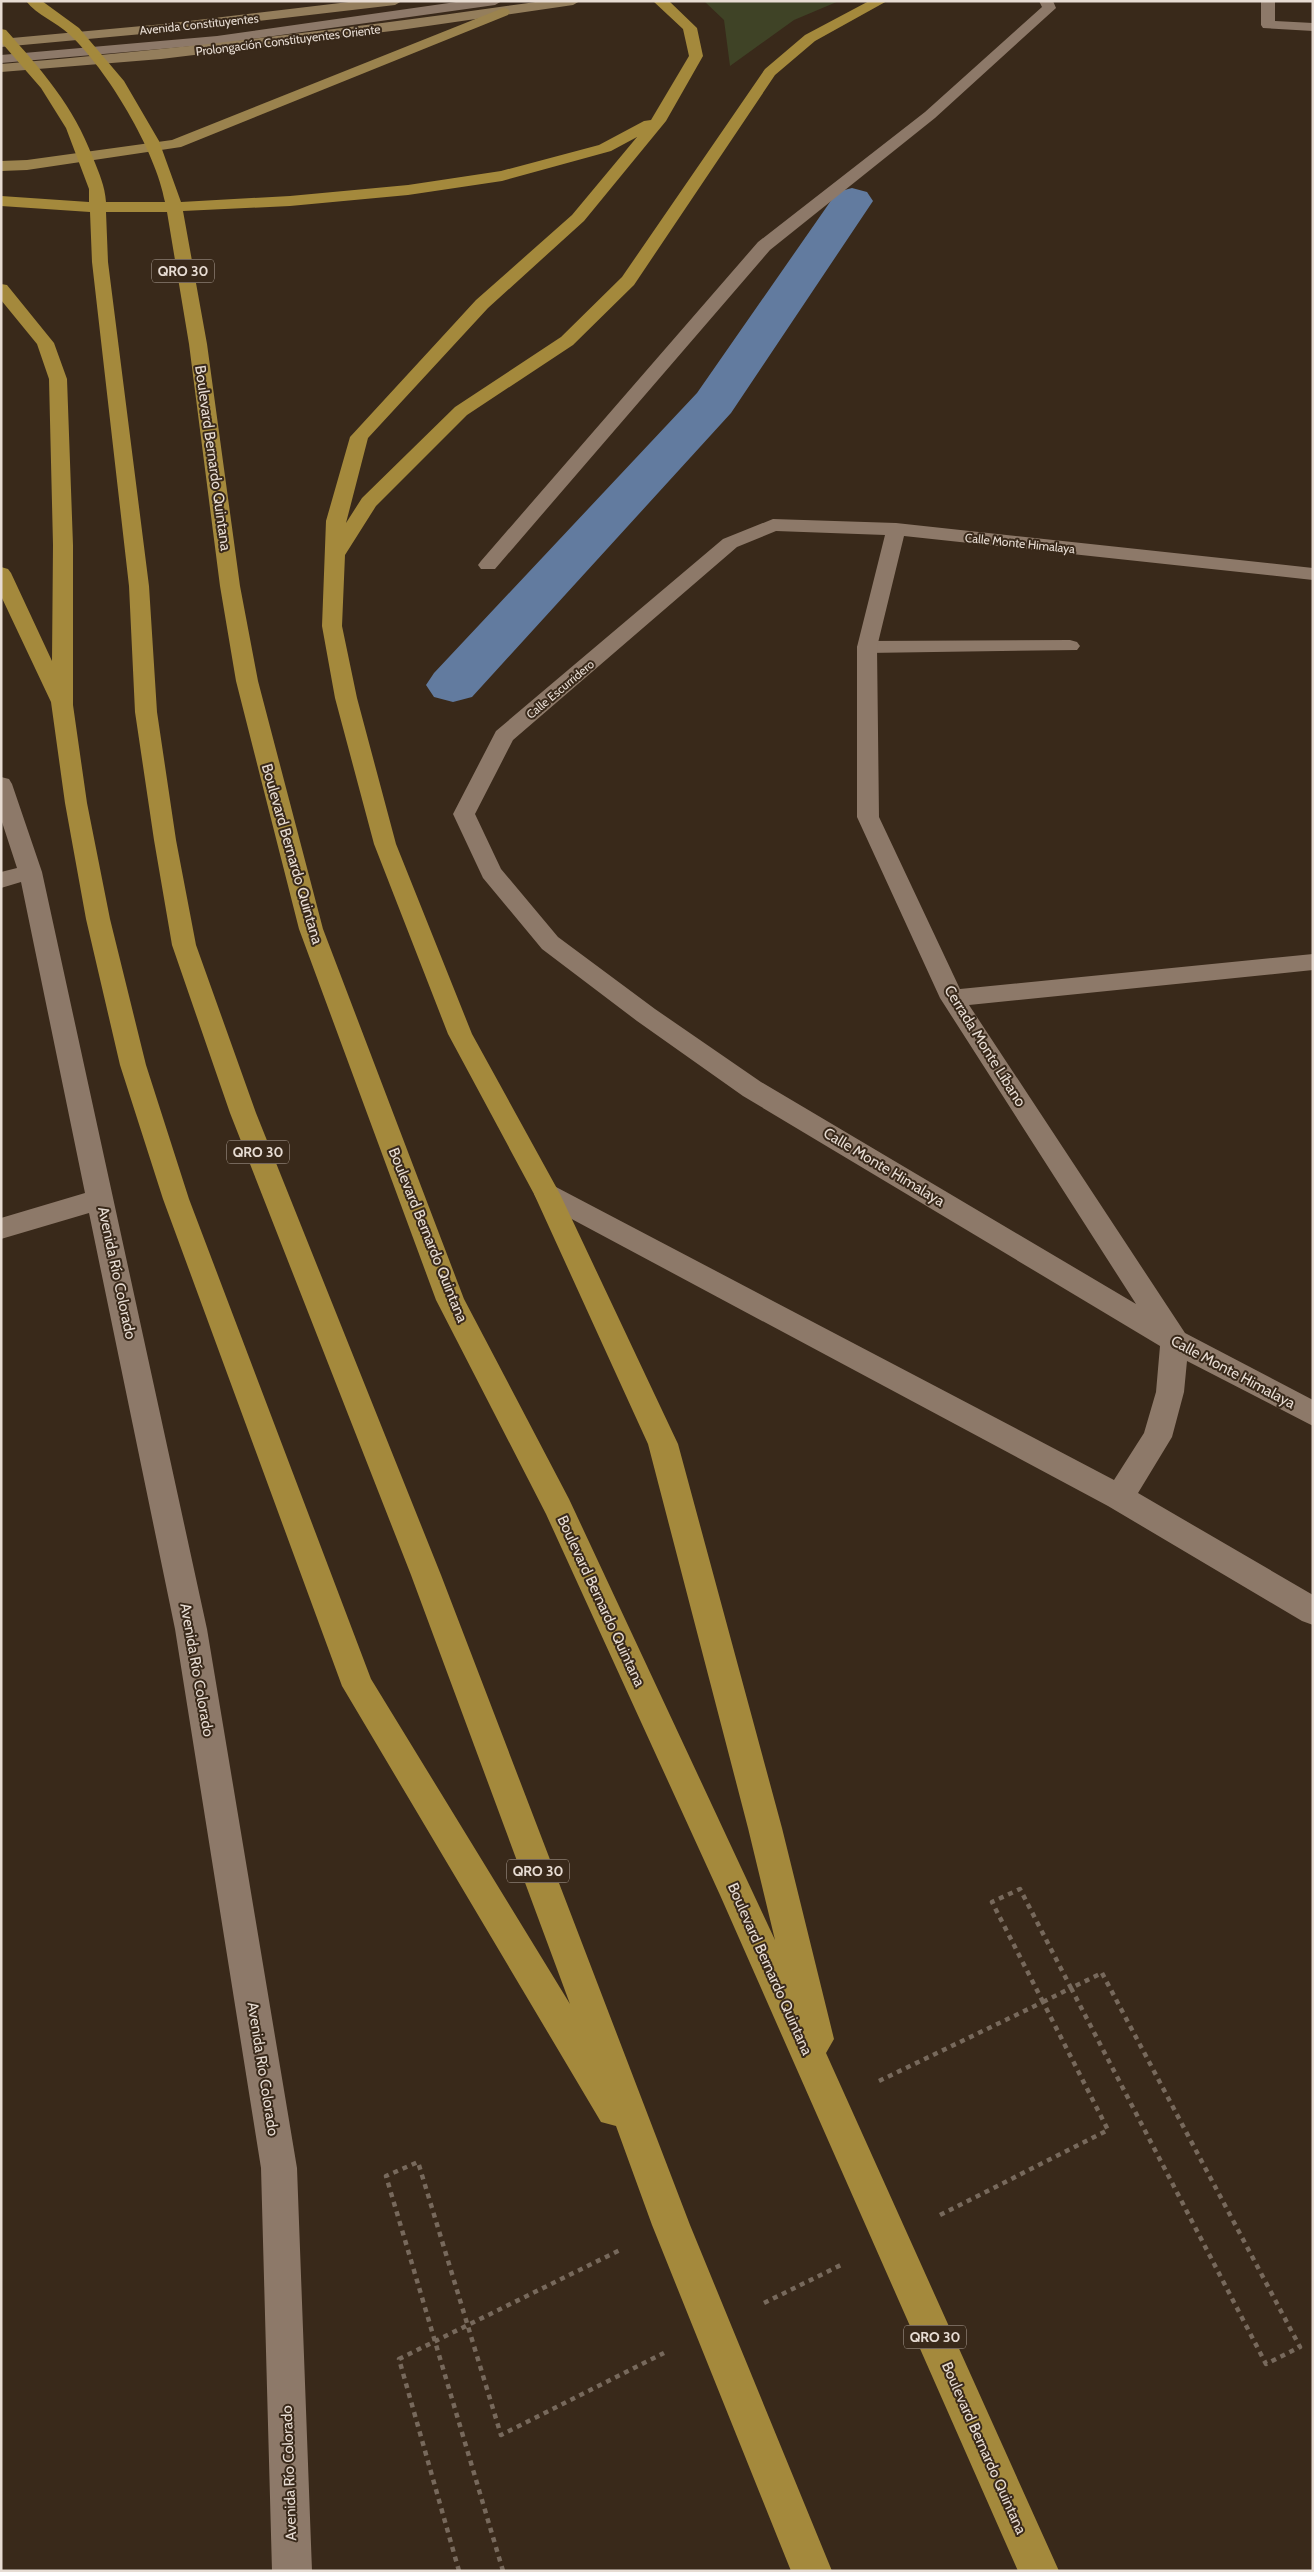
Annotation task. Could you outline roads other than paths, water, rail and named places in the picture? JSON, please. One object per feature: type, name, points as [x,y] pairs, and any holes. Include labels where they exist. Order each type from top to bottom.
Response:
[{"type":"highway","name":"Boulevard Bernardo Quintana","points":[[33,1],[74,31],[120,84],[151,141],[172,196],[198,344],[230,586],[247,681],[311,929],[450,1300],[558,1508],[831,2104],[1039,2571]]},
{"type":"highway","points":[[660,1],[690,28],[696,56],[662,118],[578,218],[482,304],[359,438],[336,521],[332,626],[346,698],[385,844],[460,1034],[547,1194],[663,1444],[765,1828],[831,2104]]},
{"type":"highway","points":[[335,554],[369,502],[461,412],[567,341],[628,281],[770,72],[810,38],[880,1]]},
{"type":"highway","name":"QRO 30","points":[[1,33],[47,86],[74,128],[97,189],[100,262],[139,586],[146,712],[165,840],[184,945],[243,1113],[426,1575],[671,2225],[812,2571]]},
{"type":"highway","points":[[1,201],[79,207],[171,207],[290,201],[408,190],[502,176],[605,148],[662,118]]},
{"type":"highway","points":[[1,289],[45,344],[58,379],[63,545],[62,705],[76,802],[98,919],[133,1066],[176,1199],[358,1686],[649,2167]]},
{"type":"highway","points":[[1,573],[62,705]]},
{"type":"main road","points":[[1,166],[27,165],[175,144],[499,6]]},
{"type":"street","name":"Avenida Constituyentes","points":[[1,43],[164,28],[395,1]]},
{"type":"street","points":[[1,47],[188,32],[435,1]]},
{"type":"street","name":"Prolongación Constituyentes Oriente","points":[[1,68],[161,55],[499,6],[573,1]]},
{"type":"street","points":[[488,565],[764,246],[930,115],[1049,8],[1046,1]]},
{"type":"street","points":[[1268,1],[1268,25],[1313,27]]},
{"type":"street","points":[[1,59],[217,40],[499,6]]},
{"type":"street","name":"Calle Monte Himalaya","points":[[730,544],[773,525],[896,529],[1313,574]]},
{"type":"street","name":"Cerrada Monte Líbano","points":[[896,529],[866,647],[868,817],[952,998],[1175,1341]]},
{"type":"street","name":"Calle Escurridero","points":[[491,872],[464,814],[504,736],[730,544]]},
{"type":"street","points":[[866,647],[1070,646]]},
{"type":"street","name":"Avenida Río Colorado","points":[[1,784],[16,876],[101,1199],[191,1630],[279,2168],[292,2571]]},
{"type":"street","name":"Calle Monte Himalaya","points":[[491,872],[550,943],[646,1015],[752,1089],[1175,1341],[1313,1414]]},
{"type":"street","points":[[952,998],[1313,962]]},
{"type":"street","points":[[547,1194],[1119,1497],[1313,1611]]},
{"type":"street","points":[[1,1229],[101,1199]]},
{"type":"street","points":[[1119,1497],[1156,1438],[1170,1392],[1175,1341]]},
{"type":"waterway","points":[[453,685],[714,403],[852,201]]}]
